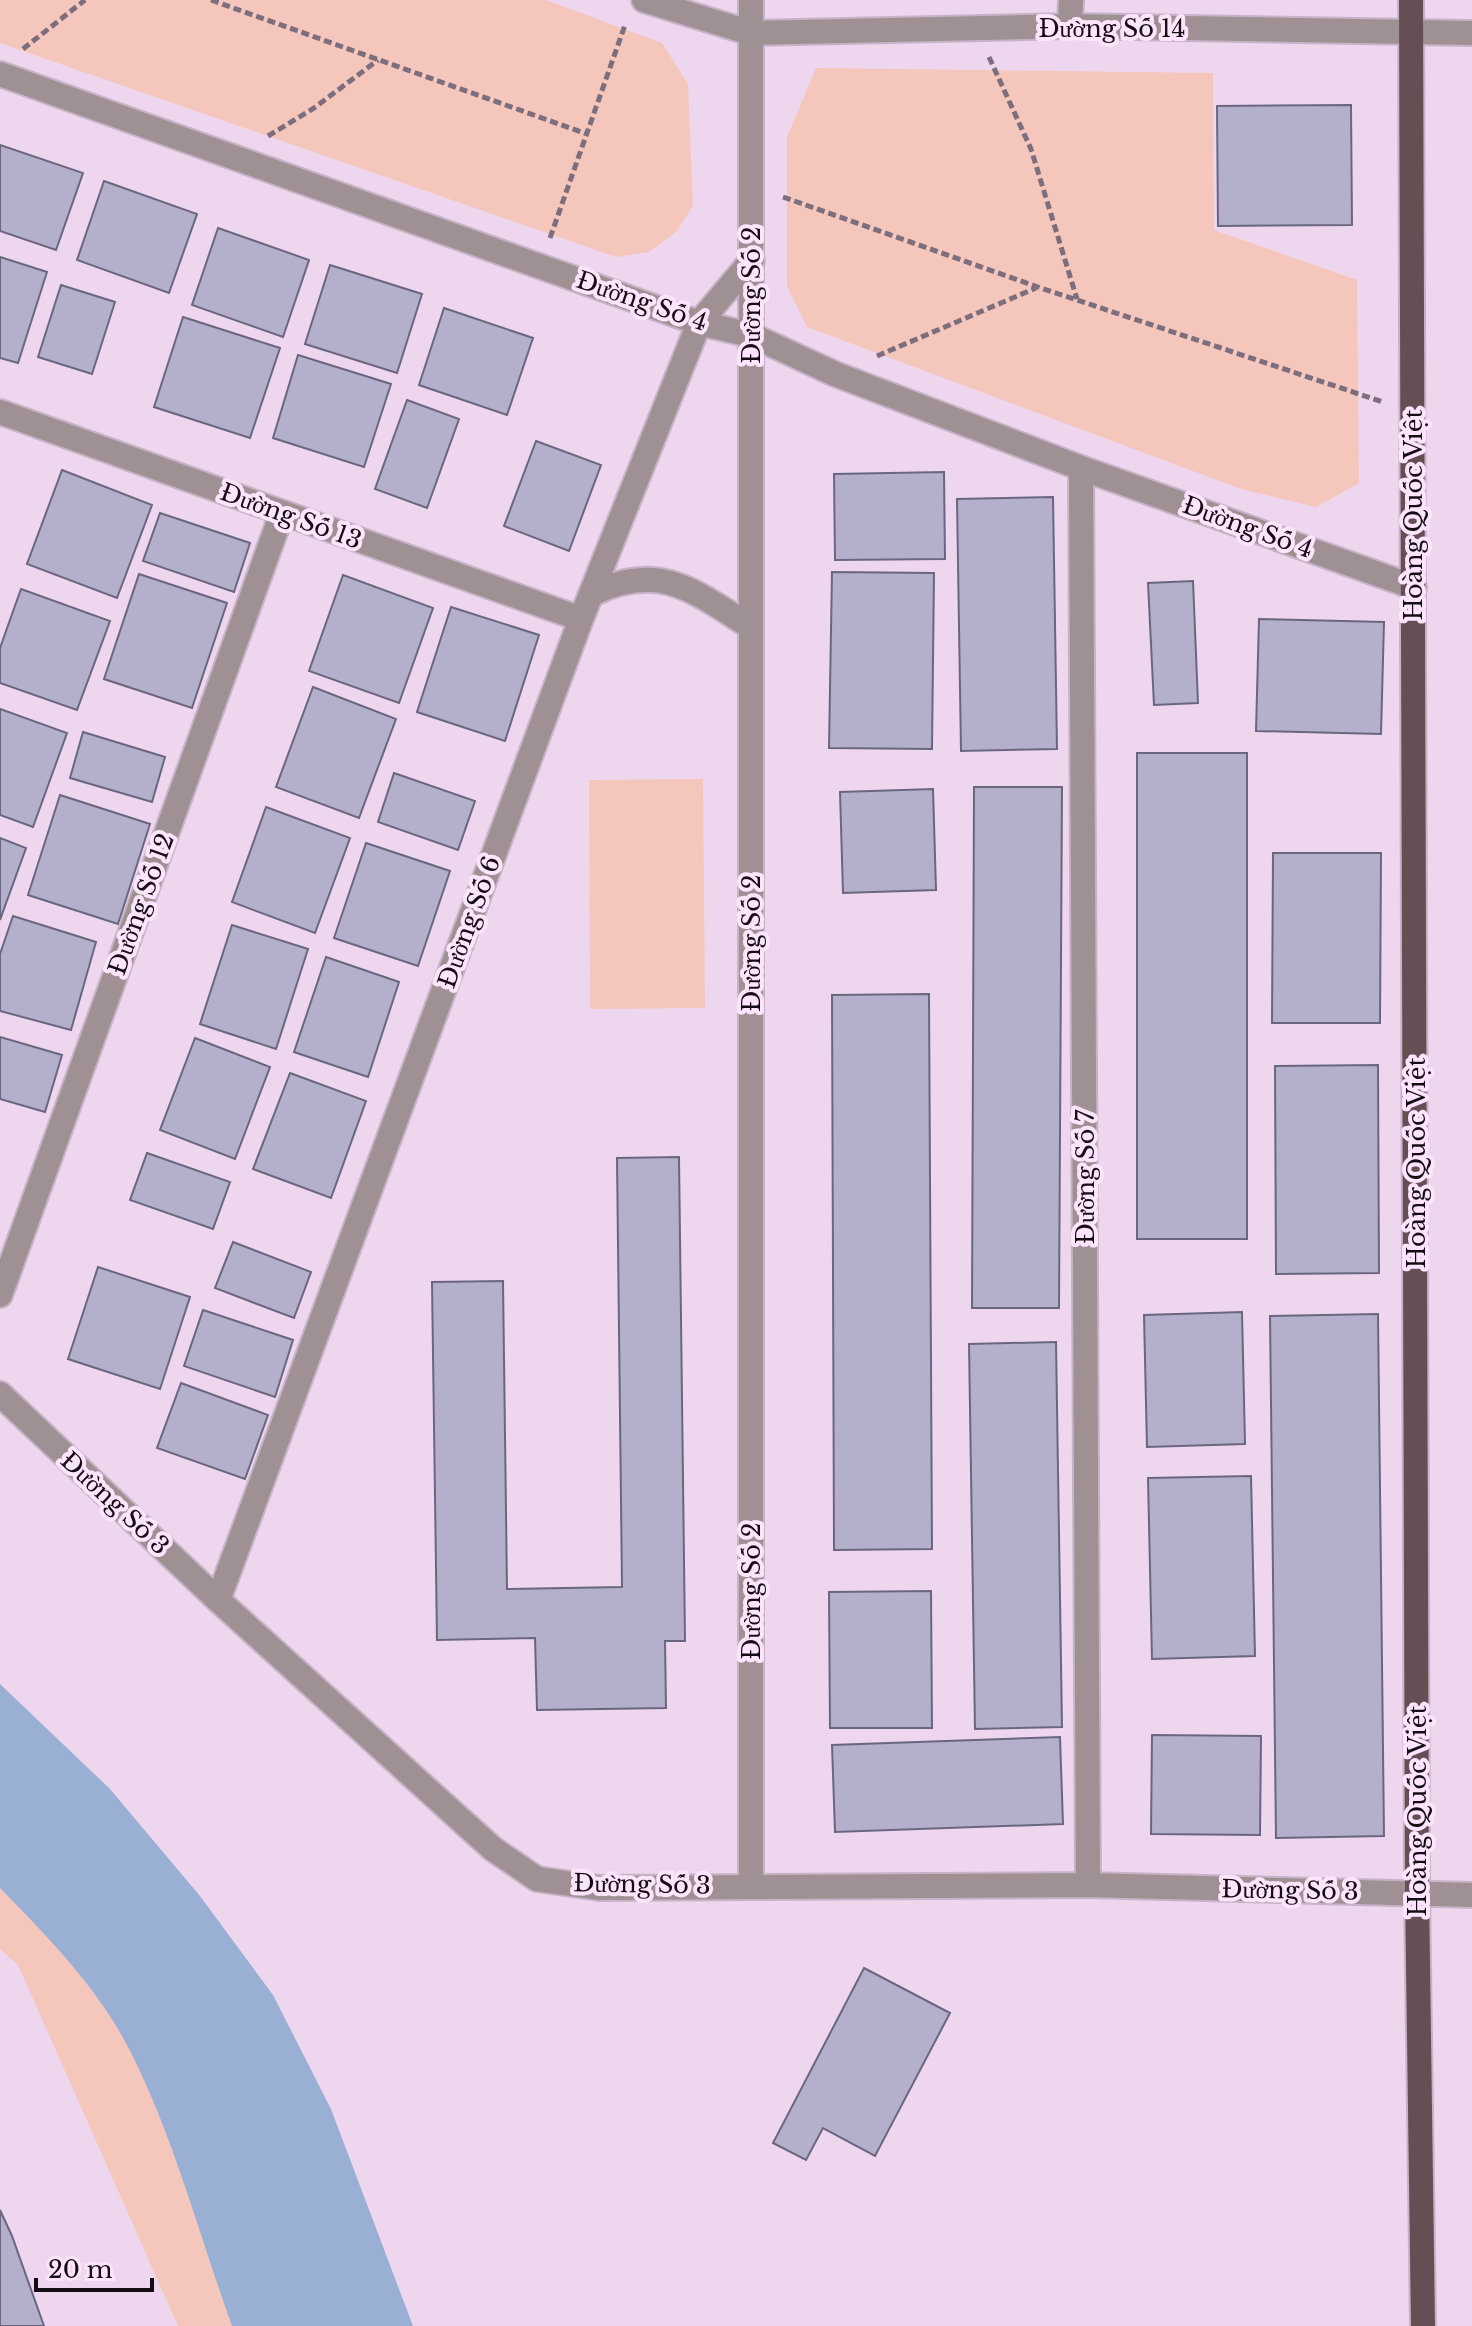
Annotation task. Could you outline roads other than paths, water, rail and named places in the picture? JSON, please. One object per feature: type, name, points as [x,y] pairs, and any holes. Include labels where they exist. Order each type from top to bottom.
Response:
[{"type":"main road","name":"Hoàng Quốc Việt","points":[[1411,0],[1417,1893],[1423,2326]]},
{"type":"street","name":"Đường Số 2","points":[[751,0],[751,1885]]},
{"type":"street","points":[[1070,26],[1071,0]]},
{"type":"street","name":"Đường Số 14","points":[[637,7],[751,33],[1070,26],[1472,33]]},
{"type":"street","name":"Đường Số 4","points":[[0,74],[699,323],[751,335],[835,374],[1081,468],[1414,587]]},
{"type":"street","name":"Đường Số 6","points":[[218,1600],[581,619],[594,593],[699,323],[752,260]]},
{"type":"street","name":"Đường Số 13","points":[[3,421],[282,513],[581,619]]},
{"type":"street","name":"Đường Số 7","points":[[1081,468],[1088,1885]]},
{"type":"street","name":"Đường Số 12","points":[[0,1295],[282,513]]},
{"type":"street","points":[[594,593],[620,581],[646,578],[681,584],[751,627]]},
{"type":"street","name":"Đường Số 3","points":[[0,1394],[218,1600],[493,1849],[537,1879],[599,1888],[1088,1885],[1472,1895]]},
{"type":"water","points":[[0,1684],[110,1789],[200,1896],[273,1995],[331,2109],[413,2326],[232,2326],[168,2139],[121,2034],[80,1976],[0,1888]]}]
